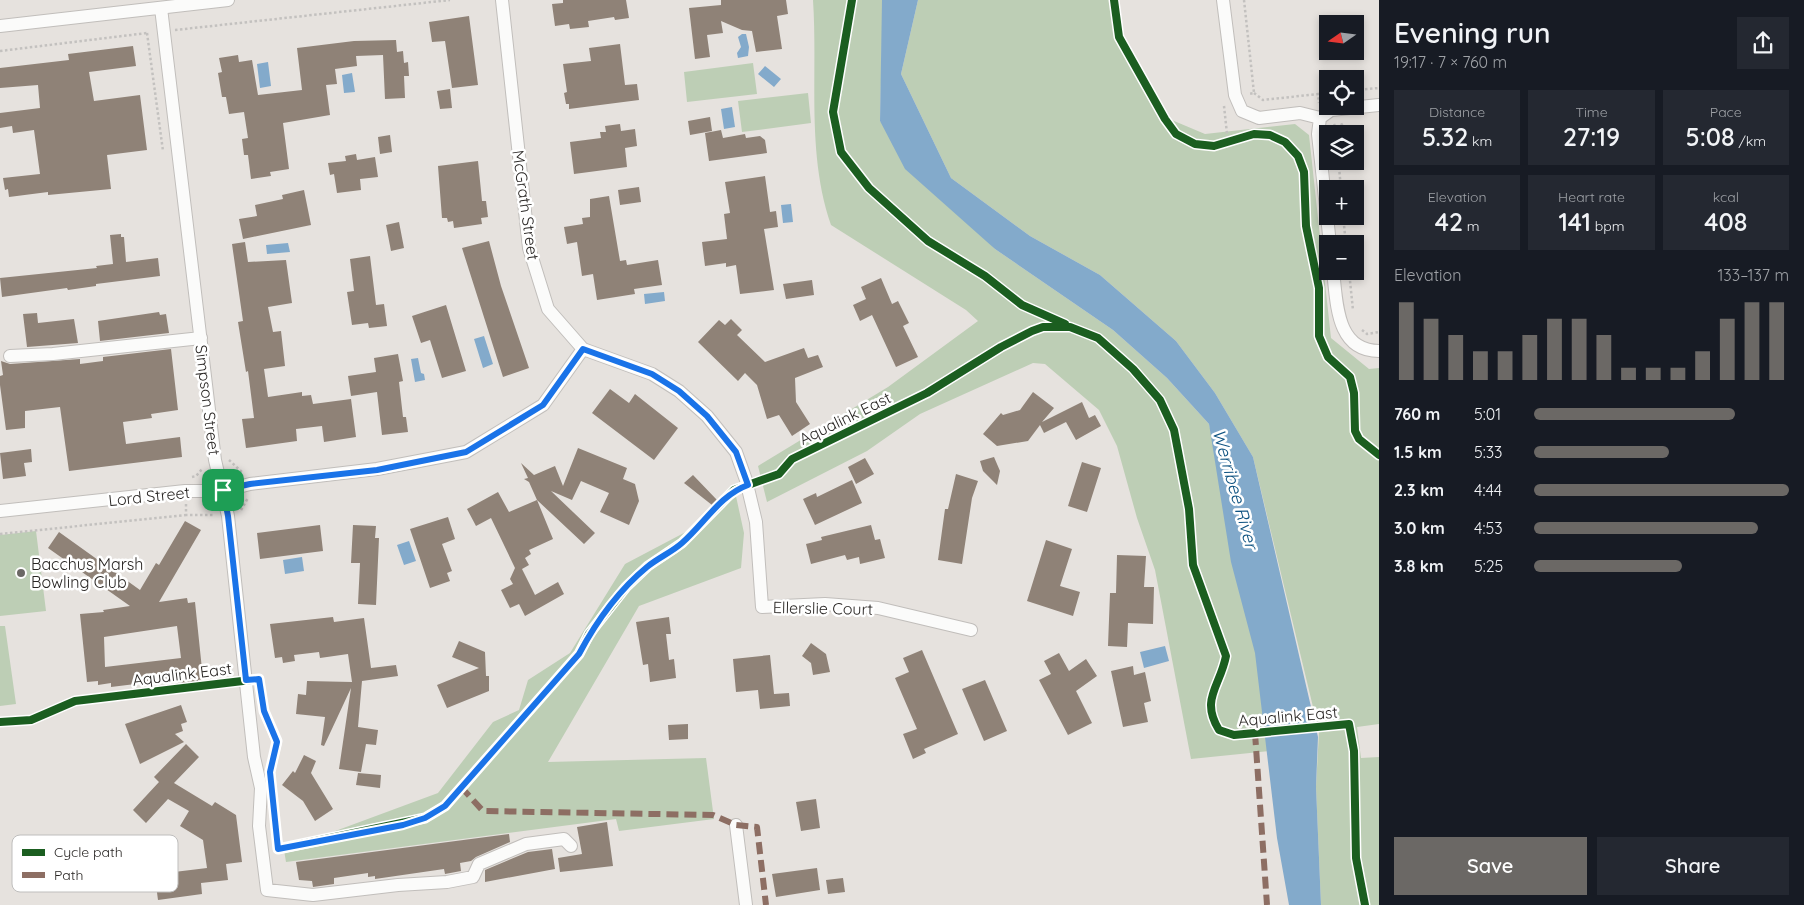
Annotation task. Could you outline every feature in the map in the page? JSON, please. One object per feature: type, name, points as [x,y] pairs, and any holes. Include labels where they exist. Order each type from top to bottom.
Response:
[{"type":"street","points":[[0,26],[228,0]]},
{"type":"street","name":"McGrath Street","points":[[502,0],[529,248],[548,309],[583,349],[652,374],[679,391],[707,416],[736,452],[746,480],[756,522],[762,607]]},
{"type":"street","points":[[1223,0],[1235,95],[1242,112],[1259,118],[1300,113],[1320,118]]},
{"type":"street","name":"Simpson Street","points":[[161,8],[215,460],[228,516],[254,757],[261,788],[259,826],[267,890],[313,895],[398,885],[448,882],[473,877],[478,864],[526,844],[564,839],[571,846]]},
{"type":"street","points":[[1329,235],[1318,134],[1320,118],[1331,110],[1379,105]]},
{"type":"street","points":[[1335,280],[1339,319],[1345,334],[1356,347],[1379,351]]},
{"type":"street","points":[[10,356],[53,354],[200,338]]},
{"type":"street","name":"Lord Street","points":[[0,511],[185,491],[223,490],[250,484],[377,470],[466,452],[543,405],[583,349]]},
{"type":"street","name":"Ellerslie Court","points":[[762,607],[825,604],[878,608],[971,630]]},
{"type":"street","points":[[736,825],[746,905]]},
{"type":"path","points":[[0,51],[163,31],[450,0]]},
{"type":"path","points":[[1364,89],[1379,88]]},
{"type":"path","points":[[1219,145],[1232,142],[1223,97]]},
{"type":"path","points":[[1350,280],[1354,317]]},
{"type":"path","points":[[1361,329],[1367,334],[1379,332]]},
{"type":"path","points":[[0,534],[186,515]]},
{"type":"green space","points":[[813,0],[883,0],[880,121],[995,249],[1113,330],[1167,378],[1209,424],[1279,750],[1191,759],[1155,570],[1137,518],[1117,446],[1099,410],[1045,364],[1033,363],[920,414],[867,451],[767,502],[758,466],[888,387],[978,321],[966,310],[831,225],[823,198],[818,170],[814,114]]},
{"type":"green space","points":[[918,0],[1117,0],[1121,36],[1167,118],[1205,134],[1295,124],[1309,135],[1320,235],[1319,280],[1325,280],[1331,338],[1369,369],[1379,368],[1379,724],[1357,727],[1361,758],[1379,757],[1379,905],[1321,905],[1316,787],[1319,732],[1253,457],[1215,393],[1176,341],[1100,275],[1030,236],[951,178],[901,74]]},
{"type":"green space","points":[[753,63],[757,94],[687,102],[684,72]]},
{"type":"green space","points":[[808,93],[811,123],[742,132],[738,101]]},
{"type":"green space","points":[[734,487],[744,533],[741,568],[639,606],[548,762],[706,758],[714,819],[619,831],[616,819],[286,862],[284,850],[438,793],[493,722],[519,710],[528,680],[570,653],[625,564],[699,525]]},
{"type":"green space","name":"Bacchus Marsh Bowling Club","points":[[36,531],[46,611],[0,616],[0,535]]},
{"type":"green space","points":[[0,626],[5,626],[16,704],[0,706]]},
{"type":"water","name":"Werribee River","points":[[882,0],[918,0],[901,74],[951,178],[1030,236],[1100,275],[1176,341],[1215,393],[1253,457],[1318,737],[1316,787],[1321,905],[1289,905],[1277,838],[1255,653],[1231,562],[1209,424],[1167,378],[1113,330],[995,249],[905,169],[880,121]]},
{"type":"water","points":[[746,34],[749,47],[748,56],[738,58],[737,53],[741,47],[738,37]]},
{"type":"water","points":[[268,62],[271,86],[260,88],[257,64]]},
{"type":"water","points":[[765,66],[781,79],[774,87],[758,74]]},
{"type":"water","points":[[352,73],[355,92],[344,93],[342,75]]},
{"type":"water","points":[[732,107],[735,127],[724,129],[721,109]]},
{"type":"water","points":[[791,204],[793,222],[783,223],[781,205]]},
{"type":"water","points":[[288,243],[290,252],[267,254],[266,245]]},
{"type":"water","points":[[664,292],[665,301],[645,304],[644,294]]},
{"type":"water","points":[[484,336],[493,364],[483,368],[474,339]]},
{"type":"water","points":[[418,358],[421,373],[424,374],[425,380],[415,382],[411,359]]},
{"type":"water","points":[[409,541],[416,561],[404,565],[397,545]]},
{"type":"water","points":[[302,557],[304,571],[285,574],[283,560]]},
{"type":"water","points":[[1165,646],[1169,661],[1144,668],[1140,652]]},
{"type":"building","points":[[563,0],[626,0],[629,18],[615,20],[614,17],[588,21],[589,27],[570,29],[569,24],[555,26],[552,4],[563,3]]},
{"type":"building","points":[[721,0],[786,0],[788,14],[777,16],[782,49],[756,52],[752,31],[742,30],[721,21],[723,33],[707,35],[710,57],[695,59],[689,8],[721,5]]},
{"type":"building","points":[[469,16],[478,85],[452,88],[445,41],[432,42],[429,22]]},
{"type":"building","points":[[396,40],[397,52],[403,51],[404,63],[408,62],[409,76],[404,76],[405,98],[385,99],[383,55],[356,56],[357,66],[335,69],[337,84],[326,85],[330,115],[283,123],[289,169],[270,172],[271,176],[251,179],[248,155],[244,155],[242,139],[248,138],[244,112],[229,114],[226,97],[222,97],[218,73],[222,72],[219,58],[238,55],[239,62],[252,60],[258,95],[302,90],[297,48],[354,41]]},
{"type":"building","points":[[620,44],[625,85],[637,84],[639,100],[569,109],[564,93],[567,92],[563,64],[591,61],[589,48]]},
{"type":"building","points":[[133,46],[136,66],[89,72],[94,101],[140,95],[147,150],[107,155],[111,189],[48,195],[48,192],[9,197],[8,189],[5,190],[3,178],[40,174],[34,130],[13,133],[12,126],[0,128],[0,113],[40,108],[38,85],[0,88],[0,68],[69,60],[68,54]]},
{"type":"building","points":[[450,89],[452,108],[440,109],[437,91]]},
{"type":"building","points":[[710,117],[712,131],[690,135],[688,121]]},
{"type":"building","points":[[620,124],[621,131],[635,129],[637,146],[625,148],[627,167],[574,174],[570,142],[601,138],[600,132],[606,132],[605,126]]},
{"type":"building","points":[[721,130],[723,138],[745,134],[746,138],[760,136],[765,140],[767,153],[709,161],[705,133]]},
{"type":"building","points":[[390,135],[392,152],[380,154],[378,137]]},
{"type":"building","points":[[356,154],[357,160],[375,157],[378,177],[360,179],[361,190],[337,193],[334,174],[330,175],[328,163],[346,161],[345,156]]},
{"type":"building","points":[[478,161],[482,201],[486,201],[488,217],[481,218],[482,224],[454,228],[453,221],[448,222],[447,218],[442,218],[438,166]]},
{"type":"building","points":[[765,176],[770,212],[776,211],[778,227],[764,229],[774,290],[740,294],[736,265],[726,267],[726,263],[705,266],[702,242],[727,239],[724,214],[730,213],[725,182]]},
{"type":"building","points":[[639,187],[641,202],[620,205],[618,190]]},
{"type":"building","points":[[304,190],[311,225],[243,239],[239,219],[257,216],[255,205],[283,199],[282,195]]},
{"type":"building","points":[[609,196],[620,261],[626,260],[627,265],[658,260],[662,285],[634,289],[635,294],[597,300],[593,274],[582,276],[577,242],[567,244],[564,227],[583,224],[582,218],[590,217],[590,199]]},
{"type":"building","points":[[399,222],[404,248],[391,251],[386,225]]},
{"type":"building","points":[[121,234],[121,237],[124,237],[126,262],[158,258],[160,276],[96,284],[96,286],[68,290],[67,288],[2,297],[0,278],[97,268],[96,266],[113,264],[110,235]]},
{"type":"building","points":[[489,241],[501,286],[529,368],[503,377],[462,248]]},
{"type":"building","points":[[245,242],[248,262],[286,260],[292,303],[268,307],[273,332],[281,331],[285,366],[264,369],[268,397],[302,392],[302,396],[311,395],[313,404],[351,399],[356,437],[324,442],[322,426],[296,429],[297,441],[246,448],[242,419],[254,418],[248,371],[246,372],[238,322],[243,321],[232,244]]},
{"type":"building","points":[[370,256],[376,305],[384,304],[387,326],[369,328],[368,323],[352,325],[347,292],[354,291],[350,259]]},
{"type":"building","points":[[881,278],[892,304],[898,301],[909,323],[903,326],[918,357],[896,367],[872,315],[860,321],[853,305],[866,299],[861,287]]},
{"type":"building","points":[[812,280],[814,295],[786,299],[783,284]]},
{"type":"building","points":[[446,305],[466,371],[442,378],[430,340],[421,343],[412,316]]},
{"type":"building","points":[[159,312],[160,315],[166,314],[169,333],[100,341],[98,321]]},
{"type":"building","points":[[37,313],[38,323],[74,319],[78,343],[27,347],[23,314]]},
{"type":"building","points":[[731,319],[742,330],[737,335],[765,362],[804,348],[808,358],[818,355],[823,367],[795,378],[796,402],[810,424],[792,436],[779,415],[767,419],[757,385],[745,373],[738,381],[698,342],[719,320],[725,325]]},
{"type":"building","points":[[171,349],[178,410],[151,414],[152,418],[123,422],[126,444],[180,437],[182,457],[69,471],[60,407],[25,411],[25,428],[6,430],[0,385],[0,376],[3,375],[1,361],[10,364],[80,359],[80,364],[103,361],[103,357]]},
{"type":"building","points":[[398,354],[403,381],[399,382],[403,417],[406,417],[408,432],[382,435],[377,392],[351,396],[348,376],[376,372],[374,358]]},
{"type":"building","points":[[610,389],[629,403],[635,394],[678,428],[654,460],[592,413]]},
{"type":"building","points":[[1033,392],[1054,408],[1042,422],[1082,402],[1089,418],[1095,415],[1101,426],[1076,440],[1066,422],[1044,433],[1040,425],[1028,441],[997,446],[983,434],[1001,413],[1003,415],[1020,410]]},
{"type":"building","points":[[578,448],[627,468],[623,479],[635,484],[639,501],[629,525],[600,512],[609,493],[581,481],[572,500],[551,491],[595,533],[584,544],[537,500],[529,482],[524,479],[528,478],[521,463],[534,475],[555,466],[563,486]]},
{"type":"building","points":[[31,449],[32,462],[24,463],[26,476],[3,479],[0,453]]},
{"type":"building","points":[[994,457],[1000,471],[997,485],[983,471],[980,461]]},
{"type":"building","points":[[865,458],[874,474],[856,484],[848,467]]},
{"type":"building","points":[[1082,462],[1101,468],[1087,512],[1068,506]]},
{"type":"building","points":[[956,474],[978,481],[972,498],[962,564],[938,560],[945,509],[948,509]]},
{"type":"building","points":[[693,475],[717,500],[712,505],[684,483]]},
{"type":"building","points":[[852,480],[862,503],[815,525],[803,499],[816,493],[817,497]]},
{"type":"building","points":[[498,492],[509,512],[537,500],[553,539],[529,550],[531,554],[525,558],[529,565],[522,569],[535,595],[558,582],[564,594],[525,616],[519,604],[510,608],[501,590],[513,584],[510,579],[515,568],[491,518],[476,526],[467,509]]},
{"type":"building","points":[[448,517],[455,539],[442,544],[452,571],[447,573],[450,581],[430,588],[410,529]]},
{"type":"building","points":[[185,521],[201,530],[159,602],[187,598],[188,603],[195,602],[203,679],[198,680],[198,684],[177,686],[176,679],[111,687],[111,683],[98,685],[98,681],[87,682],[80,614],[104,612],[103,610],[130,606],[48,548],[59,532],[140,590],[156,563],[159,565]],"holes":[[[177,626],[181,658],[105,667],[104,637]]]},
{"type":"building","points":[[320,525],[323,551],[260,559],[257,533]]},
{"type":"building","points":[[353,525],[376,526],[375,538],[379,538],[376,605],[358,604],[360,563],[351,563]]},
{"type":"building","points":[[871,525],[875,540],[880,539],[885,558],[860,564],[859,557],[847,560],[845,555],[811,564],[806,544],[822,540],[821,537]]},
{"type":"building","points":[[1046,540],[1072,549],[1060,586],[1080,592],[1073,616],[1027,601]]},
{"type":"building","points":[[1117,555],[1146,556],[1144,587],[1154,587],[1153,624],[1128,623],[1127,647],[1108,646],[1110,593],[1116,593]]},
{"type":"building","points":[[333,617],[334,622],[364,618],[371,668],[396,665],[398,676],[362,681],[358,727],[378,730],[376,745],[366,744],[361,772],[339,769],[351,688],[324,746],[321,745],[325,717],[296,714],[298,694],[306,695],[307,681],[352,682],[348,654],[320,658],[319,652],[294,655],[295,661],[283,663],[282,657],[275,658],[270,624]]},
{"type":"building","points":[[669,617],[671,634],[666,634],[669,660],[674,659],[676,678],[650,682],[648,664],[643,665],[636,622]]},
{"type":"building","points":[[459,641],[485,652],[486,676],[489,676],[489,691],[447,708],[437,685],[479,668],[452,657]]},
{"type":"building","points":[[811,643],[826,654],[830,672],[813,675],[811,663],[802,656]]},
{"type":"building","points":[[922,650],[958,734],[924,749],[926,753],[913,759],[903,734],[917,729],[895,678],[909,672],[903,658]]},
{"type":"building","points":[[1059,653],[1069,671],[1086,659],[1097,676],[1076,691],[1092,723],[1068,735],[1039,680],[1051,674],[1044,661]]},
{"type":"building","points":[[770,655],[774,694],[789,693],[790,706],[760,709],[758,690],[736,692],[733,659]]},
{"type":"building","points":[[1133,666],[1134,675],[1145,672],[1151,701],[1144,703],[1148,722],[1123,727],[1111,671]]},
{"type":"building","points":[[985,680],[1007,731],[984,741],[962,689]]},
{"type":"building","points":[[181,705],[187,722],[181,724],[183,731],[175,734],[184,742],[140,764],[125,724]]},
{"type":"building","points":[[688,724],[688,739],[669,740],[668,725]]},
{"type":"building","points":[[186,744],[199,757],[174,783],[212,806],[215,802],[236,815],[242,862],[226,864],[228,880],[201,883],[202,894],[158,900],[157,892],[178,892],[178,872],[207,868],[203,840],[180,826],[189,811],[168,799],[146,823],[133,810],[159,782],[154,777]]},
{"type":"building","points":[[304,755],[316,761],[311,773],[333,809],[315,821],[303,801],[282,785],[293,771],[295,773]]},
{"type":"building","points":[[358,773],[381,775],[380,788],[356,785]]},
{"type":"building","points":[[816,799],[820,828],[801,831],[796,802]]},
{"type":"building","points":[[607,822],[613,866],[560,872],[558,858],[582,854],[577,827]]},
{"type":"building","points":[[509,834],[510,842],[471,861],[460,863],[461,871],[445,874],[444,869],[375,879],[375,876],[368,877],[368,873],[334,878],[334,884],[313,887],[312,881],[299,880],[296,862]]},
{"type":"building","points":[[552,849],[555,869],[485,882],[485,870],[528,852]]},
{"type":"building","points":[[817,868],[820,890],[776,897],[772,874]]},
{"type":"building","points":[[843,878],[845,892],[828,894],[826,880]]},
{"type":"marked path","points":[[1255,733],[1267,905]]},
{"type":"marked path","points":[[461,787],[483,811],[713,815],[736,825],[757,827],[766,905]]},
{"type":"cycle path","points":[[852,0],[833,112],[841,152],[869,188],[928,241],[985,276],[1022,305],[1065,324]]},
{"type":"cycle path","points":[[1114,0],[1119,37],[1165,119],[1176,134],[1195,144],[1214,146],[1254,134],[1270,135],[1285,142],[1298,156],[1304,172],[1306,226],[1319,288],[1319,336],[1328,357],[1350,377],[1354,393],[1355,431],[1359,439],[1379,455]]},
{"type":"cycle path","name":"Aqualink East","points":[[0,722],[31,720],[75,701],[259,679],[264,711],[277,741],[270,772],[278,849],[425,818],[445,806],[579,654],[589,634],[626,587],[648,566],[682,543],[734,490],[779,474],[792,459],[927,393],[1001,347],[1032,331],[1043,327],[1070,327],[1098,338],[1133,369],[1160,400],[1174,430],[1189,509],[1193,565],[1226,656],[1211,701],[1211,710],[1219,730],[1234,735],[1349,724],[1354,751],[1356,858],[1365,905]]},
{"type":"place","name":"Bacchus Marsh Bowling Club","points":[[21,573]]},
{"type":"route","points":[[583,349],[652,374],[679,391],[707,416],[736,452],[748,485],[734,490],[682,543],[648,566],[626,587],[589,634],[579,654],[445,806],[425,818],[403,825],[278,849],[270,772],[276,754],[277,742],[264,711],[259,679],[246,680],[228,516],[223,490],[250,484],[377,470],[466,452],[543,405],[583,349]]}]
